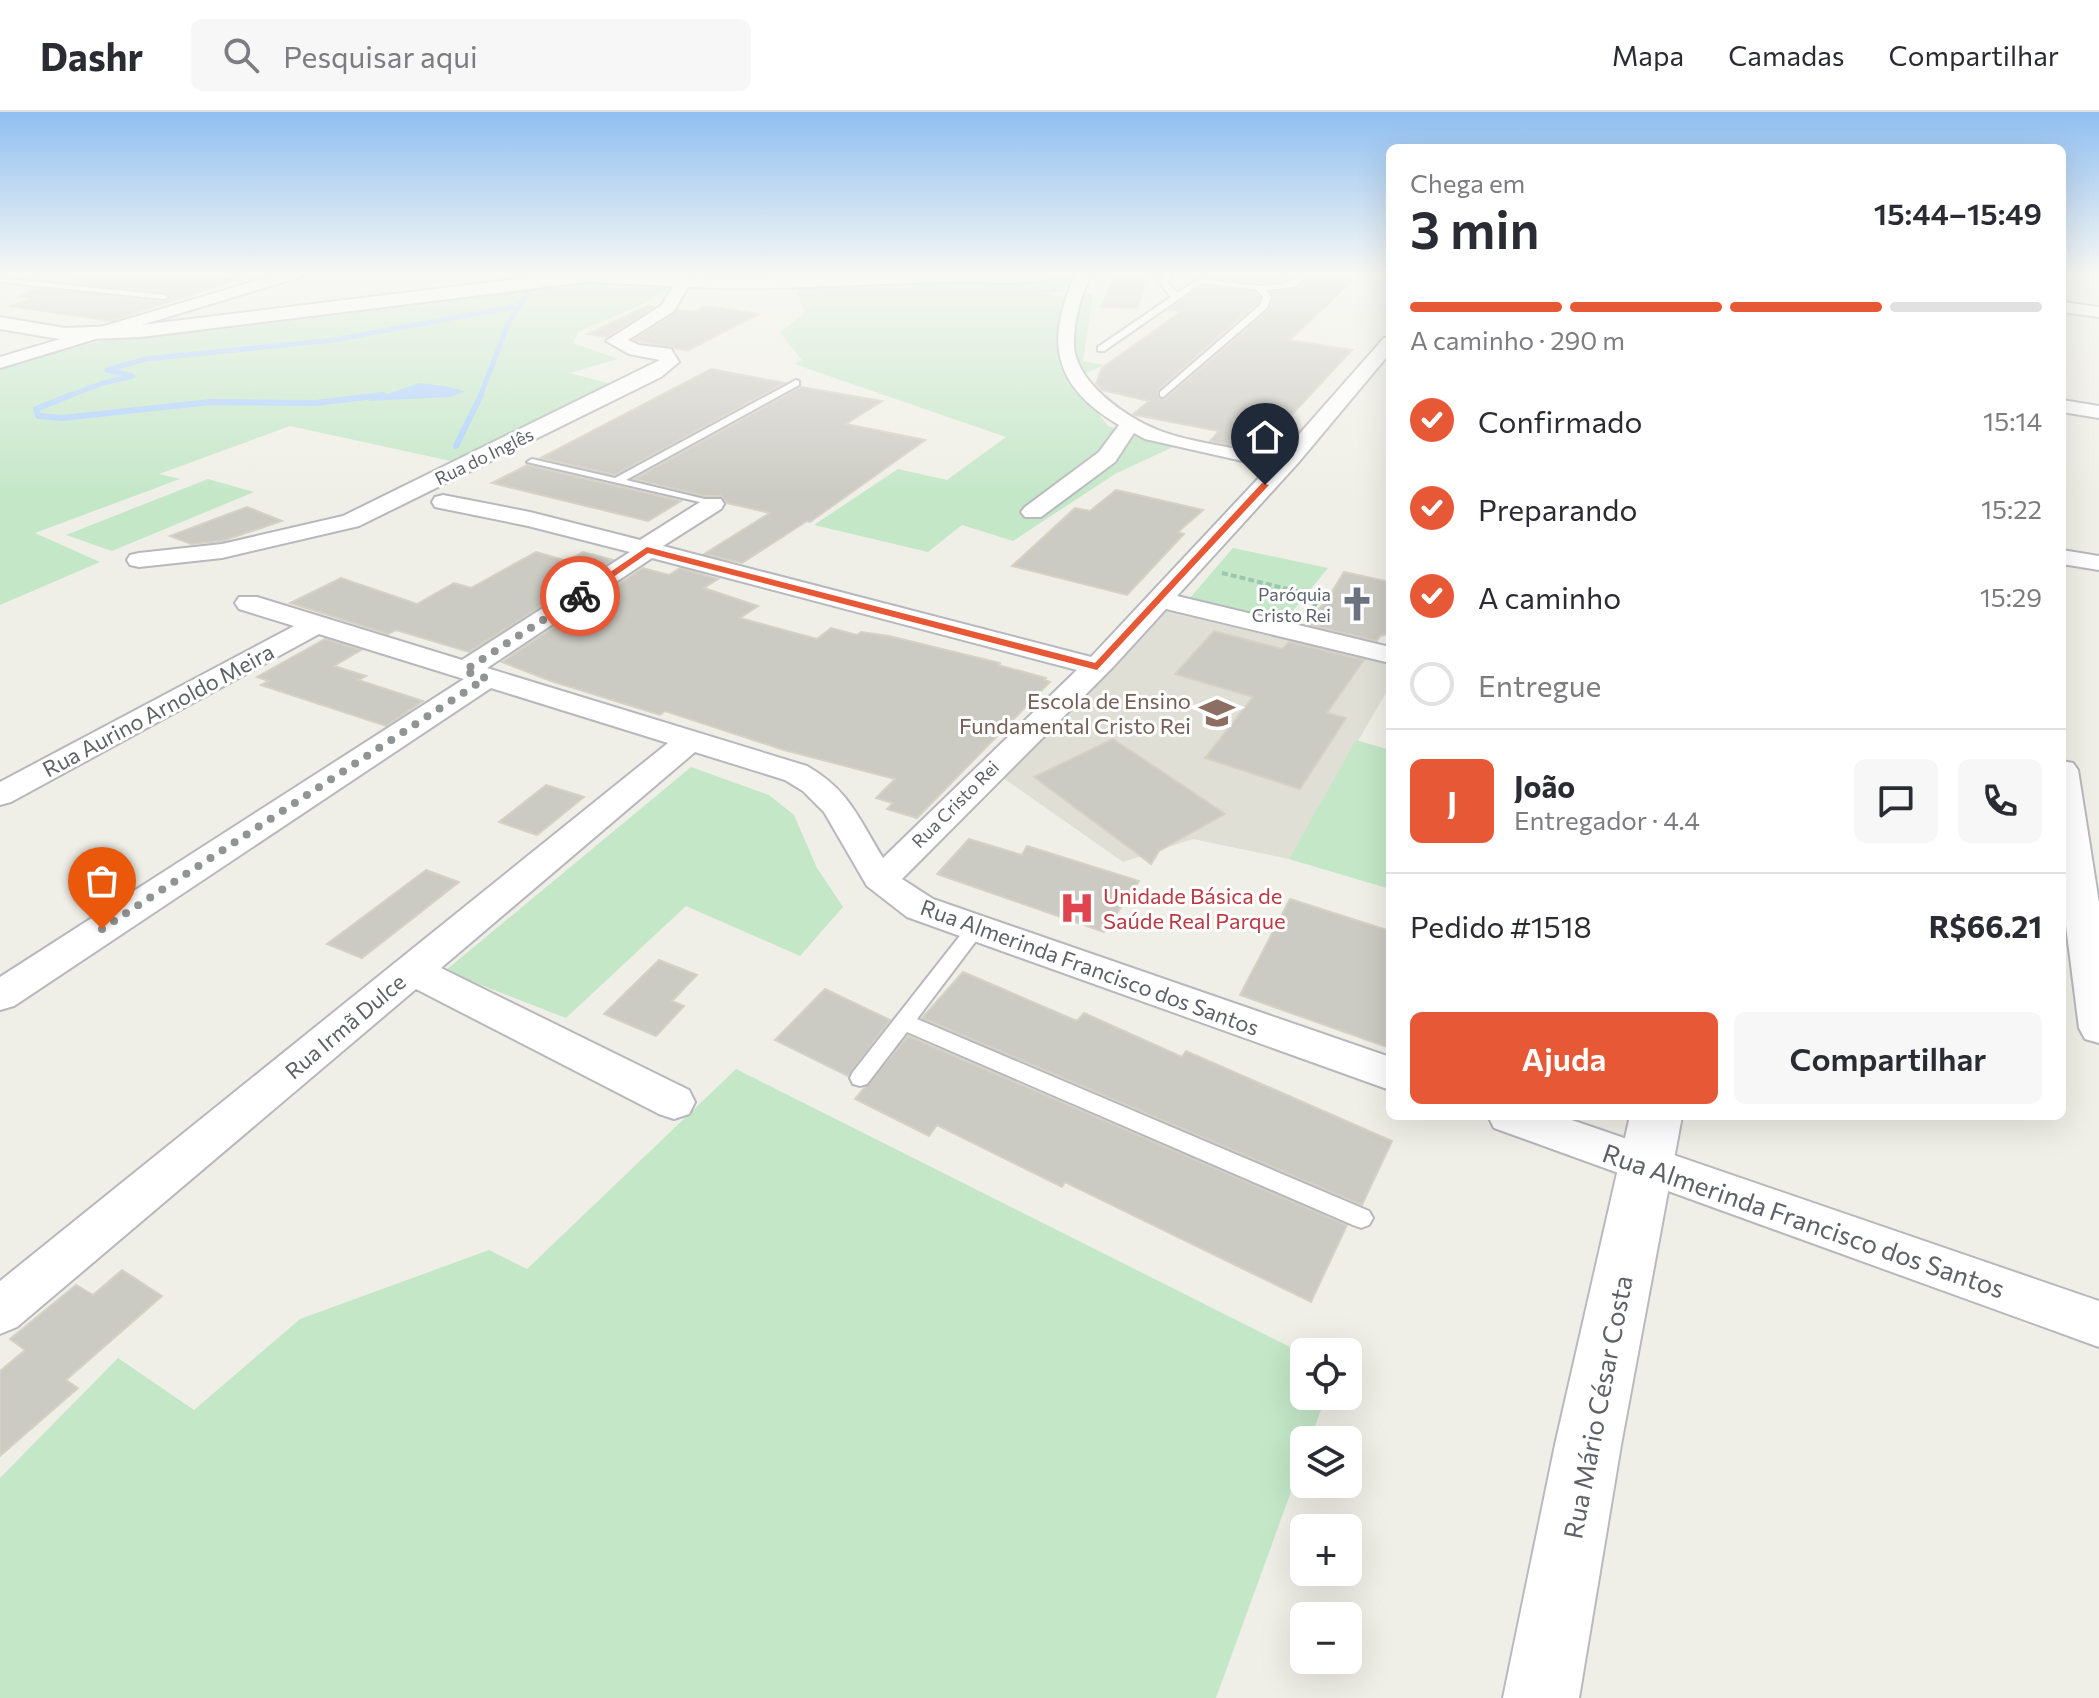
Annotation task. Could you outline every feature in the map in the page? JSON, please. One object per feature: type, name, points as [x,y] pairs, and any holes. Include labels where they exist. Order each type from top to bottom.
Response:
[{"type":"main road","name":"Rua Mário César Costa","points":[[1541,1698],[1588,1445],[1651,1140]]},
{"type":"street","points":[[0,363],[48,348]]},
{"type":"street","name":"Rua do Inglês","points":[[139,560],[222,551],[351,521],[654,373],[670,362],[665,353],[631,348]]},
{"type":"street","points":[[1065,348],[1072,368],[1088,390],[1130,424],[1168,441],[1283,464]]},
{"type":"street","name":"Rua Cristo Rei","points":[[881,880],[1097,667],[1385,348]]},
{"type":"street","points":[[2066,407],[2099,412]]},
{"type":"street","points":[[1033,512],[1107,457],[1130,424]]},
{"type":"street","points":[[443,502],[530,519],[1097,667]]},
{"type":"street","points":[[0,996],[475,674],[713,504]]},
{"type":"street","points":[[2066,558],[2099,563]]},
{"type":"street","points":[[1158,599],[1386,654]]},
{"type":"street","name":"Rua Almerinda Francisco dos Santos","points":[[248,603],[796,773],[831,796],[845,814],[881,880],[920,908],[1386,1073]]},
{"type":"street","name":"Rua Aurino Arnoldo Meira","points":[[0,795],[317,624]]},
{"type":"street","name":"Rua Irmã Dulce","points":[[0,1311],[689,741]]},
{"type":"street","points":[[2066,781],[2077,810],[2099,1028]]},
{"type":"street","points":[[412,970],[674,1102]]},
{"type":"street","name":"Rua Almerinda Francisco dos Santos","points":[[1533,1120],[1651,1140],[2099,1324]]},
{"type":"lane","points":[[1163,394],[1216,348]]},
{"type":"lane","points":[[617,481],[796,383]]},
{"type":"lane","points":[[532,462],[713,504]]},
{"type":"lane","points":[[860,1078],[976,928]]},
{"type":"lane","points":[[904,1022],[1361,1218]]},
{"type":"path","points":[[1190,565],[1321,597]]},
{"type":"shaded area","name":"Escola de Ensino Fundamental Cristo Rei","points":[[1163,611],[1386,663],[1386,693],[1289,859],[1193,839],[1123,862],[999,775]]},
{"type":"green space","points":[[74,348],[587,348],[618,359],[570,373],[615,385],[460,463],[290,426],[159,474],[180,479],[35,533],[100,562],[0,605],[0,367]]},
{"type":"green space","points":[[792,348],[1085,348],[1083,361],[1104,365],[1073,380],[1108,426],[1175,446],[1115,474],[1013,541],[962,525],[928,552],[814,525],[898,469],[947,480],[1006,437],[794,364],[802,360]]},
{"type":"green space","points":[[208,479],[254,492],[112,551],[66,535]]},
{"type":"green space","points":[[1233,548],[1328,568],[1283,623],[1189,599]]},
{"type":"green space","points":[[1356,740],[1386,749],[1386,888],[1289,859]]},
{"type":"green space","points":[[691,767],[769,795],[794,815],[817,868],[843,907],[800,956],[686,906],[566,1018],[445,971]]},
{"type":"green space","points":[[736,1069],[1290,1347],[1290,1410],[1321,1410],[1315,1426],[1290,1426],[1290,1494],[1216,1698],[0,1698],[0,1478],[118,1358],[194,1410],[300,1319],[489,1250],[527,1269]]},
{"type":"water","points":[[419,383],[464,392],[450,397],[368,401]]},
{"type":"building","points":[[1130,348],[1206,348],[1158,390],[1158,398],[1165,399],[1225,348],[1352,350],[1259,450],[1210,441],[1219,431],[1135,415],[1149,401],[1102,390],[1096,384],[1102,368]]},
{"type":"building","points":[[711,369],[785,383],[615,475],[541,458]]},
{"type":"building","points":[[801,387],[882,401],[846,424],[925,440],[810,522],[807,521],[742,563],[704,554],[770,513],[727,503],[721,496],[705,496],[634,479]]},
{"type":"building","points":[[527,465],[681,501],[648,521],[492,483]]},
{"type":"building","points":[[1116,490],[1203,510],[1178,532],[1184,534],[1127,595],[1012,566],[1075,508],[1090,511]]},
{"type":"building","points":[[247,507],[282,521],[222,541],[191,544],[170,536]]},
{"type":"building","points":[[536,552],[567,561],[583,552],[613,560],[469,652],[396,630],[388,634],[290,603],[341,578],[417,604],[454,583],[471,588]]},
{"type":"building","points":[[643,568],[669,575],[680,568],[718,579],[704,588],[758,606],[740,618],[817,639],[831,628],[857,635],[861,632],[889,636],[1000,663],[998,665],[1046,678],[1044,680],[1050,682],[917,818],[887,809],[893,803],[876,798],[895,779],[784,750],[665,711],[660,715],[551,681],[502,662]]},
{"type":"building","name":"Paróquia Cristo Rei","points":[[1344,572],[1386,581],[1386,634],[1377,641],[1305,624],[1327,600]]},
{"type":"building","points":[[1214,631],[1282,649],[1289,642],[1364,660],[1327,713],[1346,718],[1300,789],[1205,758],[1253,697],[1175,674]]},
{"type":"building","points":[[325,639],[361,650],[334,666],[366,676],[358,680],[423,701],[386,726],[261,685],[269,681],[257,677]]},
{"type":"building","points":[[1113,739],[1225,814],[1159,851],[1151,864],[1034,777]]},
{"type":"building","points":[[546,785],[584,797],[537,835],[499,822]]},
{"type":"building","name":"Unidade Básica de Saúde Real Parque","points":[[969,839],[1022,855],[1027,846],[1139,881],[1104,932],[937,874]]},
{"type":"building","points":[[426,870],[459,882],[362,958],[327,944]]},
{"type":"building","points":[[1290,899],[1386,930],[1386,1047],[1240,995]]},
{"type":"building","points":[[659,960],[697,975],[672,1001],[684,1006],[656,1036],[604,1014]]},
{"type":"building","points":[[963,972],[1077,1021],[1084,1013],[1182,1057],[1186,1051],[1392,1141],[1362,1205],[922,1018]]},
{"type":"building","points":[[825,989],[890,1020],[848,1076],[775,1040]]},
{"type":"building","points":[[908,1036],[1347,1225],[1311,1302],[1065,1182],[1062,1187],[937,1125],[929,1136],[855,1099]]},
{"type":"building","points":[[122,1270],[162,1296],[66,1380],[78,1388],[0,1456],[0,1371],[25,1350],[10,1339],[76,1285],[93,1295]]},
{"type":"waterway","points":[[66,397],[133,376],[107,370],[146,359],[255,348]]},
{"type":"waterway","points":[[480,397],[499,348]]},
{"type":"waterway","points":[[66,397],[71,395]]},
{"type":"waterway","points":[[369,397],[382,395]]},
{"type":"waterway","points":[[369,397],[384,395]]},
{"type":"waterway","points":[[456,446],[481,395]]},
{"type":"waterway","points":[[66,397],[36,409],[38,416],[62,418],[210,402],[316,403],[369,397]]},
{"type":"way so far","points":[[102,929],[486,678],[464,671],[580,596]]},
{"type":"place","name":"Paróquia Cristo Rei","points":[[1357,604]]},
{"type":"place","name":"Escola de Ensino Fundamental Cristo Rei","points":[[1217,713]]},
{"type":"place","name":"Unidade Básica de Saúde Real Parque","points":[[1077,908]]},
{"type":"route","points":[[580,596],[647,550],[1097,667],[1265,485]]}]
